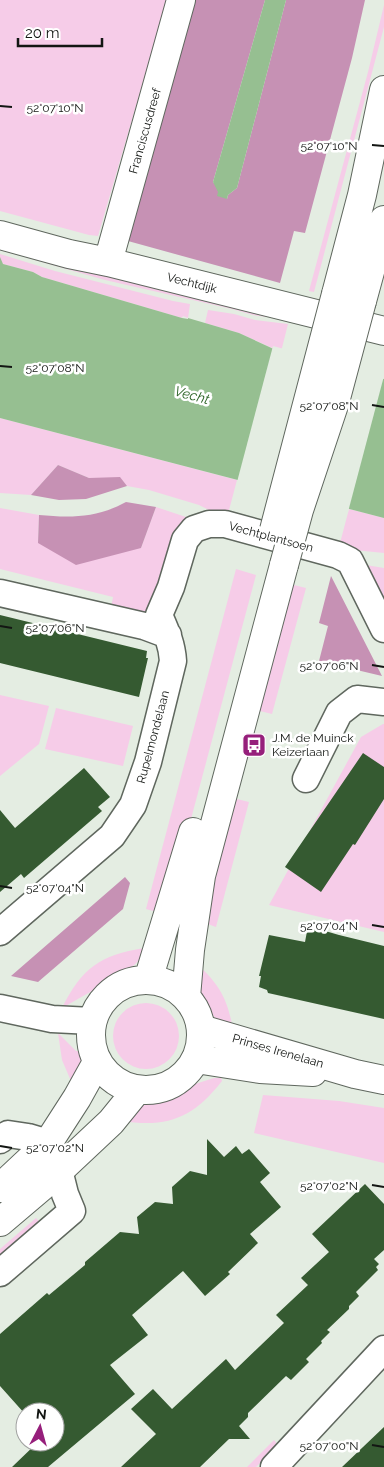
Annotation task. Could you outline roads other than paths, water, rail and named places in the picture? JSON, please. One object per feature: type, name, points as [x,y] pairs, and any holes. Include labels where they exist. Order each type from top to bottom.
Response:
[{"type":"main road","name":"Franciscusdreef","points":[[108,262],[181,0]]},
{"type":"main road","points":[[148,980],[186,862],[275,563],[298,510],[335,402],[362,195],[384,90]]},
{"type":"main road","points":[[349,298],[384,220]]},
{"type":"main road","name":"Vechtdijk","points":[[0,236],[384,331]]},
{"type":"main road","points":[[186,997],[190,950],[201,876],[275,563]]},
{"type":"main road","points":[[148,980],[169,984],[186,997],[196,1012],[201,1028],[196,1059],[181,1078],[160,1088],[137,1090],[121,1085],[107,1075],[97,1062],[90,1042],[92,1021],[103,999],[123,984],[148,980]]},
{"type":"main road","name":"Prinses Irenelaan","points":[[201,1028],[355,1074],[384,1080]]},
{"type":"main road","name":"Prinses Irenelaan","points":[[196,1059],[260,1069],[355,1074]]},
{"type":"main road","points":[[0,1188],[48,1144],[97,1062]]},
{"type":"main road","points":[[0,1222],[111,1122],[137,1090]]},
{"type":"street","name":"Vechtplantsoen","points":[[168,635],[159,616],[171,587],[185,540],[194,529],[209,524],[225,524],[338,555],[350,561],[384,628]]},
{"type":"street","points":[[0,593],[144,626],[168,635]]},
{"type":"street","name":"Rupelmondelaan","points":[[0,932],[112,836],[133,805],[148,762],[173,661],[168,635]]},
{"type":"street","points":[[306,779],[339,712],[357,699],[384,702]]},
{"type":"street","points":[[0,1008],[52,1018],[92,1021]]},
{"type":"street","points":[[0,1140],[8,1134],[28,1137],[48,1144]]},
{"type":"street","points":[[0,1274],[72,1211],[65,1194],[59,1170]]},
{"type":"street","points":[[274,1467],[384,1349]]},
{"type":"water","points":[[265,0],[286,0],[237,188],[228,195],[227,199],[217,196],[218,192],[213,182]]},
{"type":"water","name":"Vecht","points":[[0,257],[3,264],[33,272],[42,277],[239,333],[278,351],[384,379],[384,518],[0,418]]},
{"type":"place","name":"J.M. de Muinck Keizerlaan","points":[[254,745]]}]
